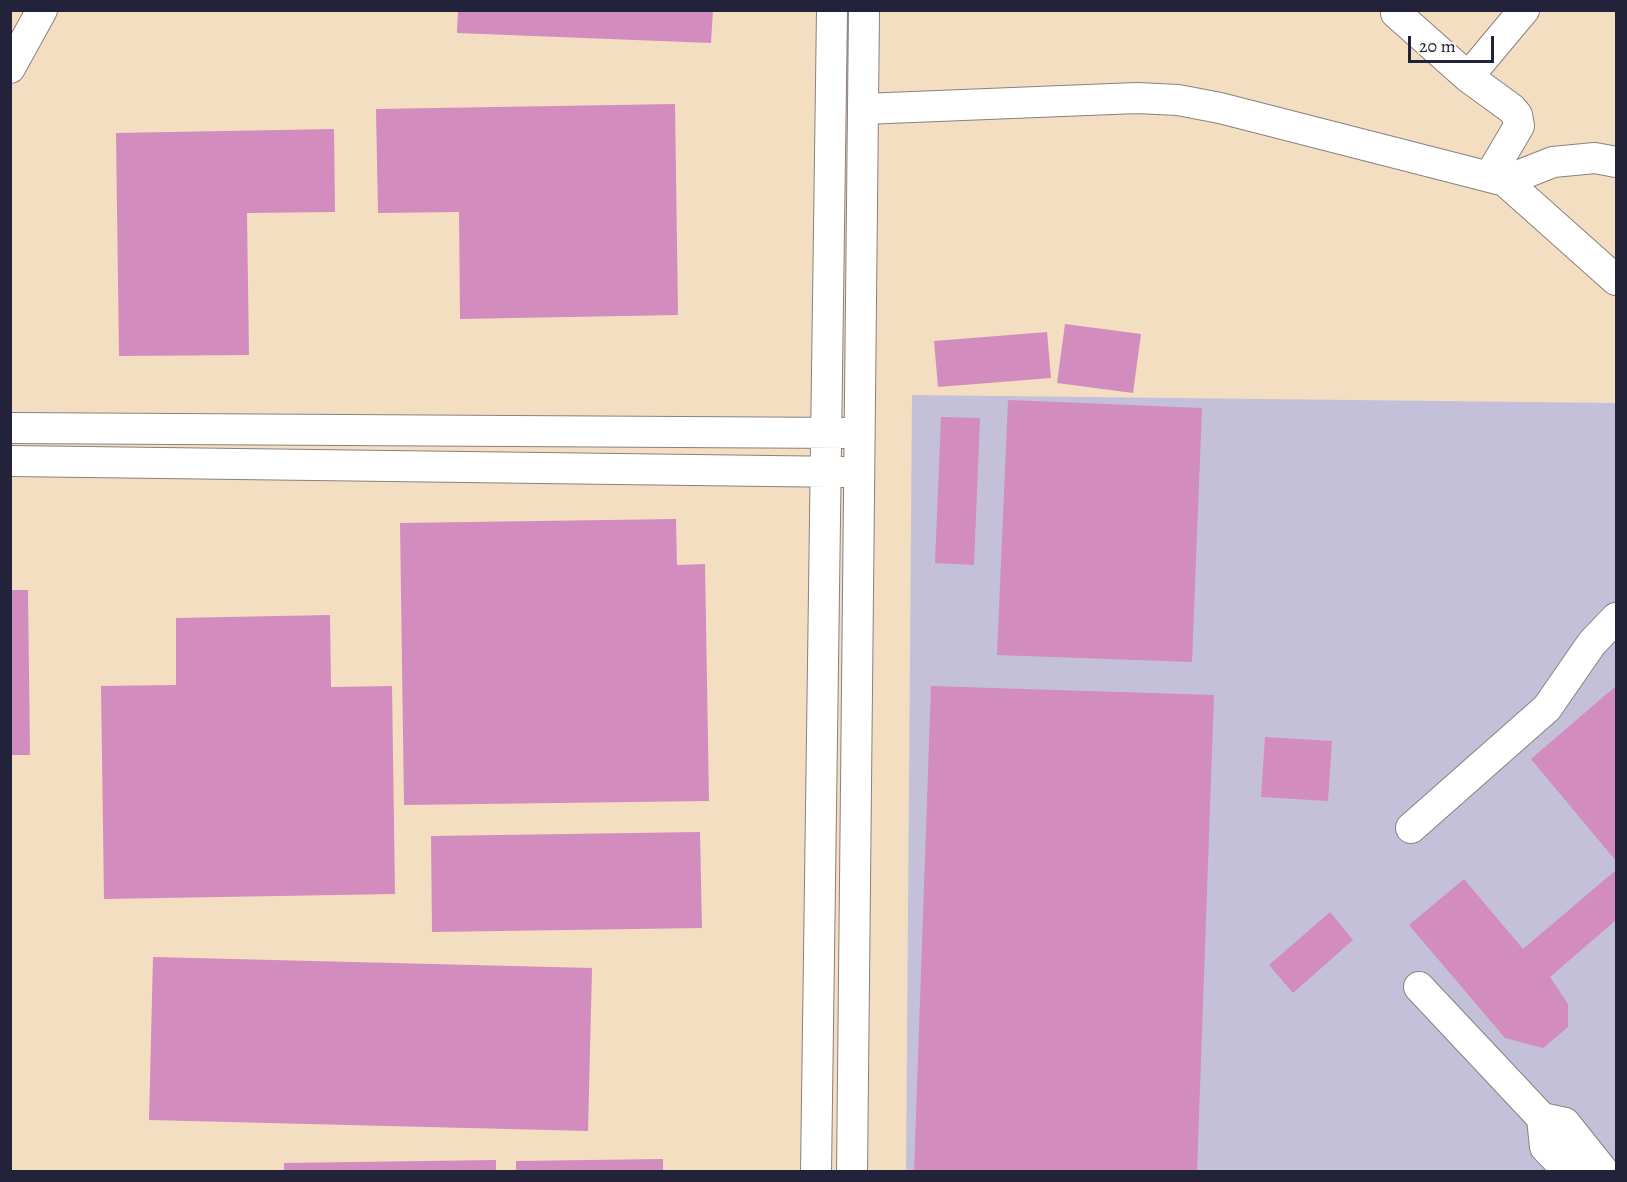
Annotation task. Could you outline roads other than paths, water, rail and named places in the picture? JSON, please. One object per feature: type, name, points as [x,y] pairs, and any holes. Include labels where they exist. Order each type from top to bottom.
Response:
[{"type":"street","points":[[10,68],[42,10]]},
{"type":"street","points":[[816,1172],[832,10]]},
{"type":"street","points":[[852,1172],[864,10]]},
{"type":"street","points":[[1468,77],[1524,10]]},
{"type":"street","points":[[1396,13],[1468,77],[1517,115],[1518,126],[1497,179]]},
{"type":"street","points":[[863,109],[1126,99],[1178,100],[1220,108],[1497,179],[1617,280]]},
{"type":"street","points":[[1497,179],[1553,162],[1595,158],[1617,162]]},
{"type":"street","points":[[10,428],[860,433]]},
{"type":"street","points":[[10,461],[860,472]]},
{"type":"street","points":[[1411,828],[1547,708],[1592,643],[1617,618]]},
{"type":"street","points":[[1419,987],[1542,1118],[1565,1123],[1604,1172]]},
{"type":"street","points":[[1542,1118],[1545,1147],[1569,1172]]}]
